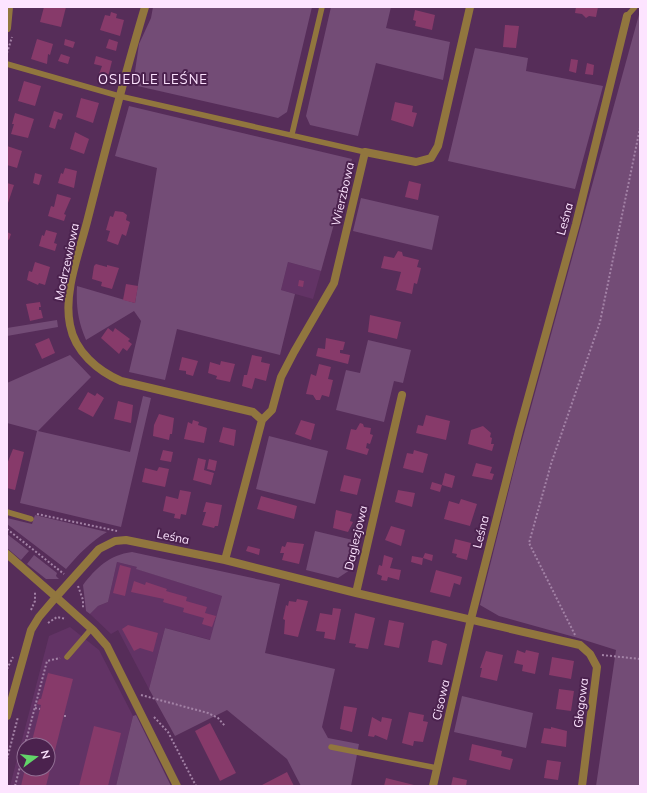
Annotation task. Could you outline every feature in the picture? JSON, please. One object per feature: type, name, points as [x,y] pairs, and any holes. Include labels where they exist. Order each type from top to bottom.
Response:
[{"type":"street","points":[[7,28],[9,7]]},
{"type":"street","name":"Modrzewiowa","points":[[145,7],[119,96],[72,280],[69,314],[70,326],[74,338],[88,359],[102,372],[121,382],[253,412],[262,420]]},
{"type":"street","name":"Wierzbowa","points":[[262,420],[272,410],[282,377],[294,352],[334,283],[365,152],[416,162],[431,158],[438,146],[470,7]]},
{"type":"street","name":"Leśna","points":[[7,716],[31,630],[39,617],[99,549],[115,541],[139,541],[471,619],[519,431],[576,224],[627,16]]},
{"type":"street","name":"Daglezjowa","points":[[356,593],[402,395]]},
{"type":"street","points":[[225,560],[262,420]]},
{"type":"street","points":[[7,554],[92,628],[107,646],[177,786]]},
{"type":"street","name":"Głogowa","points":[[471,619],[580,645],[590,654],[597,667],[582,786]]},
{"type":"street","name":"Cisowa","points":[[433,786],[471,619]]},
{"type":"lane","points":[[292,134],[322,7]]},
{"type":"lane","points":[[627,16],[635,7]]},
{"type":"lane","points":[[7,64],[119,96],[292,134],[365,152]]},
{"type":"lane","points":[[7,512],[31,519]]},
{"type":"lane","points":[[67,657],[92,628]]},
{"type":"lane","points":[[331,747],[437,768]]},
{"type":"path","points":[[580,645],[529,543],[550,464],[600,322],[640,128]]},
{"type":"path","points":[[7,529],[65,574]]},
{"type":"path","points":[[82,582],[78,587],[83,600],[83,612]]},
{"type":"path","points":[[31,611],[35,601],[34,588]]},
{"type":"path","points":[[47,624],[57,617],[69,621]]},
{"type":"path","points":[[590,654],[640,659]]},
{"type":"path","points":[[27,737],[47,661],[67,657]]},
{"type":"path","points":[[139,694],[208,713],[218,718],[225,726]]},
{"type":"path","points":[[35,708],[40,709]]},
{"type":"path","points":[[7,759],[19,711]]},
{"type":"path","points":[[152,715],[168,732],[196,786]]},
{"type":"shaded area","points":[[153,7],[312,7],[287,112],[278,118],[133,85],[139,44],[151,18]]},
{"type":"shaded area","points":[[331,7],[391,7],[386,28],[450,42],[443,80],[376,63],[358,136],[310,125],[306,116]]},
{"type":"shaded area","points":[[640,11],[640,786],[596,786],[616,650],[499,616],[480,605],[517,458]]},
{"type":"shaded area","points":[[475,48],[528,58],[526,71],[603,86],[575,189],[448,161]]},
{"type":"shaded area","points":[[129,106],[352,159],[321,271],[288,262],[281,290],[295,294],[280,355],[177,329],[165,380],[129,372],[141,321],[134,311],[86,340],[78,314],[77,286],[135,303],[157,168],[115,156]]},
{"type":"shaded area","points":[[361,198],[439,216],[432,250],[353,231]]},
{"type":"shaded area","points":[[288,262],[321,271],[313,299],[281,290]]},
{"type":"shaded area","points":[[57,320],[58,327],[7,336],[7,328]]},
{"type":"shaded area","points":[[368,340],[411,350],[403,383],[394,381],[384,422],[336,410],[346,370],[360,373]]},
{"type":"shaded area","points":[[70,355],[91,377],[38,431],[130,452],[143,396],[151,398],[121,527],[20,503],[37,431],[7,423],[7,383]]},
{"type":"shaded area","points":[[269,436],[328,451],[315,504],[256,489]]},
{"type":"shaded area","points":[[35,515],[107,532],[85,549],[66,569],[7,524],[7,518],[32,524]]},
{"type":"shaded area","points":[[315,531],[357,541],[350,570],[338,578],[306,570]]},
{"type":"shaded area","points":[[7,534],[29,551],[21,560],[7,548]]},
{"type":"shaded area","points":[[132,552],[280,584],[265,653],[335,669],[322,727],[328,738],[359,744],[351,786],[301,786],[287,759],[227,710],[175,736],[149,689],[165,628],[210,640],[222,596],[136,569],[137,567],[117,562],[108,602],[98,606],[90,614],[86,611],[83,585],[104,563],[116,556]]},
{"type":"shaded area","points":[[34,555],[57,573],[56,576],[59,579],[46,579],[27,564]]},
{"type":"shaded area","points":[[117,562],[137,567],[137,569],[222,596],[211,640],[165,628],[149,689],[118,630],[111,634],[90,614],[98,606],[108,602]]},
{"type":"shaded area","points":[[70,627],[99,650],[133,716],[116,786],[10,786],[16,763],[16,777],[56,777],[56,737],[23,737],[49,636]]},
{"type":"shaded area","points":[[462,696],[533,713],[526,748],[454,732]]},
{"type":"shaded area","points":[[136,715],[171,786],[116,786],[133,716]]},
{"type":"building","points":[[44,7],[66,7],[61,27],[40,22]]},
{"type":"building","points":[[576,7],[598,7],[596,17],[589,16],[586,18],[582,14],[575,13]]},
{"type":"building","points":[[415,10],[435,15],[432,30],[415,26],[416,21],[413,20]]},
{"type":"building","points":[[111,12],[117,14],[116,18],[124,20],[120,36],[100,30],[105,15],[110,16]]},
{"type":"building","points":[[505,25],[519,26],[516,48],[503,47]]},
{"type":"building","points":[[37,39],[53,44],[50,55],[48,54],[47,64],[31,59]]},
{"type":"building","points":[[65,39],[75,42],[73,48],[64,45]]},
{"type":"building","points":[[109,39],[118,42],[116,51],[106,48]]},
{"type":"building","points":[[61,54],[70,57],[68,64],[58,61]]},
{"type":"building","points":[[96,56],[112,61],[108,77],[99,74],[102,66],[94,64]]},
{"type":"building","points":[[571,59],[578,60],[576,73],[569,71]]},
{"type":"building","points":[[587,63],[594,65],[593,75],[585,74]]},
{"type":"building","points":[[24,81],[41,86],[35,106],[18,101]]},
{"type":"building","points":[[81,98],[99,103],[93,123],[76,117]]},
{"type":"building","points":[[395,102],[413,106],[412,112],[417,113],[413,127],[391,120]]},
{"type":"building","points":[[54,111],[63,114],[61,120],[58,119],[55,129],[49,127]]},
{"type":"building","points":[[15,113],[34,119],[28,138],[11,134]]},
{"type":"building","points":[[75,132],[89,139],[84,154],[70,149]]},
{"type":"building","points":[[7,146],[22,151],[17,168],[7,165]]},
{"type":"building","points":[[65,168],[77,171],[74,188],[58,183],[61,173],[63,174]]},
{"type":"building","points":[[35,173],[42,175],[39,185],[33,183]]},
{"type":"building","points":[[409,181],[421,184],[418,200],[405,197]]},
{"type":"building","points":[[7,183],[14,185],[7,206]]},
{"type":"building","points":[[57,194],[71,198],[64,214],[66,215],[64,221],[48,216],[51,206],[54,207]]},
{"type":"building","points":[[115,211],[123,212],[127,215],[126,220],[130,222],[126,236],[122,234],[118,245],[107,241],[110,231],[106,230],[110,216],[113,217]]},
{"type":"building","points":[[46,230],[57,233],[54,243],[57,244],[55,251],[39,246],[42,235],[44,236]]},
{"type":"building","points":[[7,232],[11,234],[9,240],[7,239]]},
{"type":"building","points":[[398,251],[402,252],[403,256],[419,260],[417,267],[421,268],[417,284],[414,283],[412,294],[396,290],[401,272],[381,268],[384,256],[394,258]]},
{"type":"building","points":[[35,262],[50,267],[45,285],[39,283],[38,285],[27,280],[29,271],[32,272]]},
{"type":"building","points":[[96,264],[119,268],[112,289],[101,286],[102,282],[92,279],[94,266]]},
{"type":"building","points":[[299,280],[304,281],[303,287],[298,286]]},
{"type":"building","points":[[126,284],[138,286],[135,303],[123,300]]},
{"type":"building","points":[[40,302],[41,307],[39,307],[39,310],[41,310],[43,318],[30,321],[26,304]]},
{"type":"building","points":[[370,315],[401,322],[397,339],[368,332]]},
{"type":"building","points":[[108,328],[113,332],[115,328],[130,339],[128,341],[132,344],[127,351],[123,348],[119,354],[101,338]]},
{"type":"building","points":[[49,338],[55,353],[42,359],[35,344]]},
{"type":"building","points":[[326,338],[345,342],[343,350],[340,350],[340,353],[350,355],[348,364],[316,356],[318,348],[325,349]]},
{"type":"building","points":[[252,355],[262,357],[261,362],[270,364],[266,381],[255,378],[252,389],[242,386],[244,375],[247,375]]},
{"type":"building","points":[[182,357],[198,361],[193,376],[186,374],[186,371],[179,370]]},
{"type":"building","points":[[221,361],[235,364],[230,382],[216,379],[217,376],[208,373],[210,362],[220,365]]},
{"type":"building","points":[[319,364],[331,367],[328,379],[333,380],[329,397],[322,395],[320,400],[316,400],[313,395],[306,394],[311,374],[316,376]]},
{"type":"building","points":[[88,392],[95,396],[97,393],[104,398],[93,417],[78,409]]},
{"type":"building","points":[[118,401],[133,405],[131,423],[114,419]]},
{"type":"building","points":[[159,414],[174,418],[172,434],[170,434],[169,440],[153,436],[154,425]]},
{"type":"building","points":[[426,415],[450,421],[446,440],[416,433],[418,425],[423,426]]},
{"type":"building","points":[[193,420],[199,422],[198,425],[207,428],[204,443],[184,439],[188,422],[192,424]]},
{"type":"building","points":[[301,420],[315,424],[311,440],[295,434]]},
{"type":"building","points":[[360,423],[363,424],[364,427],[371,428],[370,434],[373,435],[370,444],[367,443],[366,448],[369,449],[367,455],[346,449],[351,429],[356,430]]},
{"type":"building","points":[[483,426],[491,433],[491,444],[494,444],[492,451],[468,444],[471,430]]},
{"type":"building","points":[[223,427],[236,430],[234,446],[219,442]]},
{"type":"building","points":[[13,449],[24,452],[15,490],[7,488],[7,464]]},
{"type":"building","points":[[163,450],[173,452],[171,462],[160,460]]},
{"type":"building","points":[[414,450],[428,454],[423,473],[403,468],[407,453],[413,454]]},
{"type":"building","points":[[198,458],[206,460],[204,470],[214,473],[211,485],[193,480]]},
{"type":"building","points":[[209,459],[217,461],[215,471],[207,469]]},
{"type":"building","points":[[476,463],[492,467],[490,473],[494,474],[492,480],[472,476]]},
{"type":"building","points":[[159,467],[169,469],[165,487],[142,482],[145,468],[157,471]]},
{"type":"building","points":[[445,473],[455,476],[452,488],[442,485]]},
{"type":"building","points":[[344,475],[361,479],[357,495],[340,491]]},
{"type":"building","points":[[432,482],[442,485],[440,492],[430,489]]},
{"type":"building","points":[[180,490],[191,492],[186,515],[181,514],[180,519],[174,518],[175,514],[163,511],[166,496],[178,499]]},
{"type":"building","points":[[398,490],[415,493],[412,507],[395,502]]},
{"type":"building","points":[[261,496],[297,506],[294,519],[257,509]]},
{"type":"building","points":[[461,499],[477,504],[470,526],[444,519],[449,501],[459,504]]},
{"type":"building","points":[[206,502],[222,505],[218,526],[215,526],[214,528],[202,525],[206,512],[203,512]]},
{"type":"building","points":[[336,510],[352,514],[350,521],[353,522],[348,532],[333,528]]},
{"type":"building","points":[[391,526],[405,530],[401,546],[385,540]]},
{"type":"building","points":[[455,539],[471,543],[467,560],[456,557],[457,554],[452,553]]},
{"type":"building","points":[[287,542],[304,544],[299,564],[282,560],[284,553],[280,553],[282,546],[285,547]]},
{"type":"building","points":[[248,546],[260,549],[259,555],[246,551]]},
{"type":"building","points":[[425,553],[433,555],[432,561],[423,558]]},
{"type":"building","points":[[384,555],[393,558],[390,568],[401,570],[399,580],[388,577],[387,581],[381,580],[382,576],[377,574],[379,565],[382,566]]},
{"type":"building","points":[[412,556],[423,558],[422,565],[411,562]]},
{"type":"building","points":[[120,565],[131,568],[125,596],[113,593]]},
{"type":"building","points":[[436,570],[462,577],[460,585],[454,583],[450,597],[430,592]]},
{"type":"building","points":[[134,581],[145,585],[146,582],[167,589],[166,591],[187,597],[186,601],[207,607],[205,613],[216,616],[212,627],[202,624],[204,618],[183,612],[184,608],[163,602],[164,599],[131,592]]},
{"type":"building","points":[[297,599],[308,601],[298,637],[284,634],[285,620],[283,619],[286,605],[288,606],[289,601],[296,602]]},
{"type":"building","points":[[333,608],[341,609],[335,640],[324,638],[325,632],[316,631],[320,613],[332,615]]},
{"type":"building","points":[[355,613],[375,618],[368,649],[355,647],[356,644],[349,643]]},
{"type":"building","points":[[389,620],[404,623],[399,648],[384,645]]},
{"type":"building","points":[[128,625],[158,633],[153,652],[140,648],[134,651],[122,629]]},
{"type":"building","points":[[436,640],[447,644],[442,665],[428,662],[432,641]]},
{"type":"building","points":[[517,650],[525,653],[526,650],[539,653],[535,674],[522,671],[523,665],[514,663]]},
{"type":"building","points":[[486,651],[503,655],[497,681],[480,677],[482,668],[480,668]]},
{"type":"building","points":[[552,657],[574,661],[571,679],[549,675]]},
{"type":"building","points":[[48,673],[73,679],[56,746],[56,737],[33,737],[41,705],[37,704],[39,699],[41,699]]},
{"type":"building","points":[[559,689],[574,691],[571,711],[556,709]]},
{"type":"building","points":[[344,706],[357,708],[352,732],[340,729]]},
{"type":"building","points":[[409,712],[424,715],[423,721],[428,722],[423,742],[414,741],[413,746],[402,743]]},
{"type":"building","points":[[372,717],[381,722],[382,717],[392,719],[387,740],[375,735],[374,737],[368,736]]},
{"type":"building","points":[[210,723],[236,773],[220,781],[195,731]]},
{"type":"building","points":[[94,726],[121,733],[108,786],[79,786]]},
{"type":"building","points":[[551,727],[567,731],[566,747],[541,743],[544,728],[551,729]]},
{"type":"building","points":[[472,744],[502,751],[501,756],[513,759],[510,770],[469,760]]},
{"type":"building","points":[[547,760],[561,762],[558,780],[544,778]]},
{"type":"building","points":[[287,772],[294,786],[262,785]]},
{"type":"building","points":[[23,777],[48,777],[46,786],[21,786]]},
{"type":"building","points":[[453,777],[467,780],[466,786],[451,786]]},
{"type":"building","points":[[386,778],[414,785],[414,786],[384,786]]},
{"type":"district","name":"OSIEDLE LEŚNE","points":[[153,79]]}]
